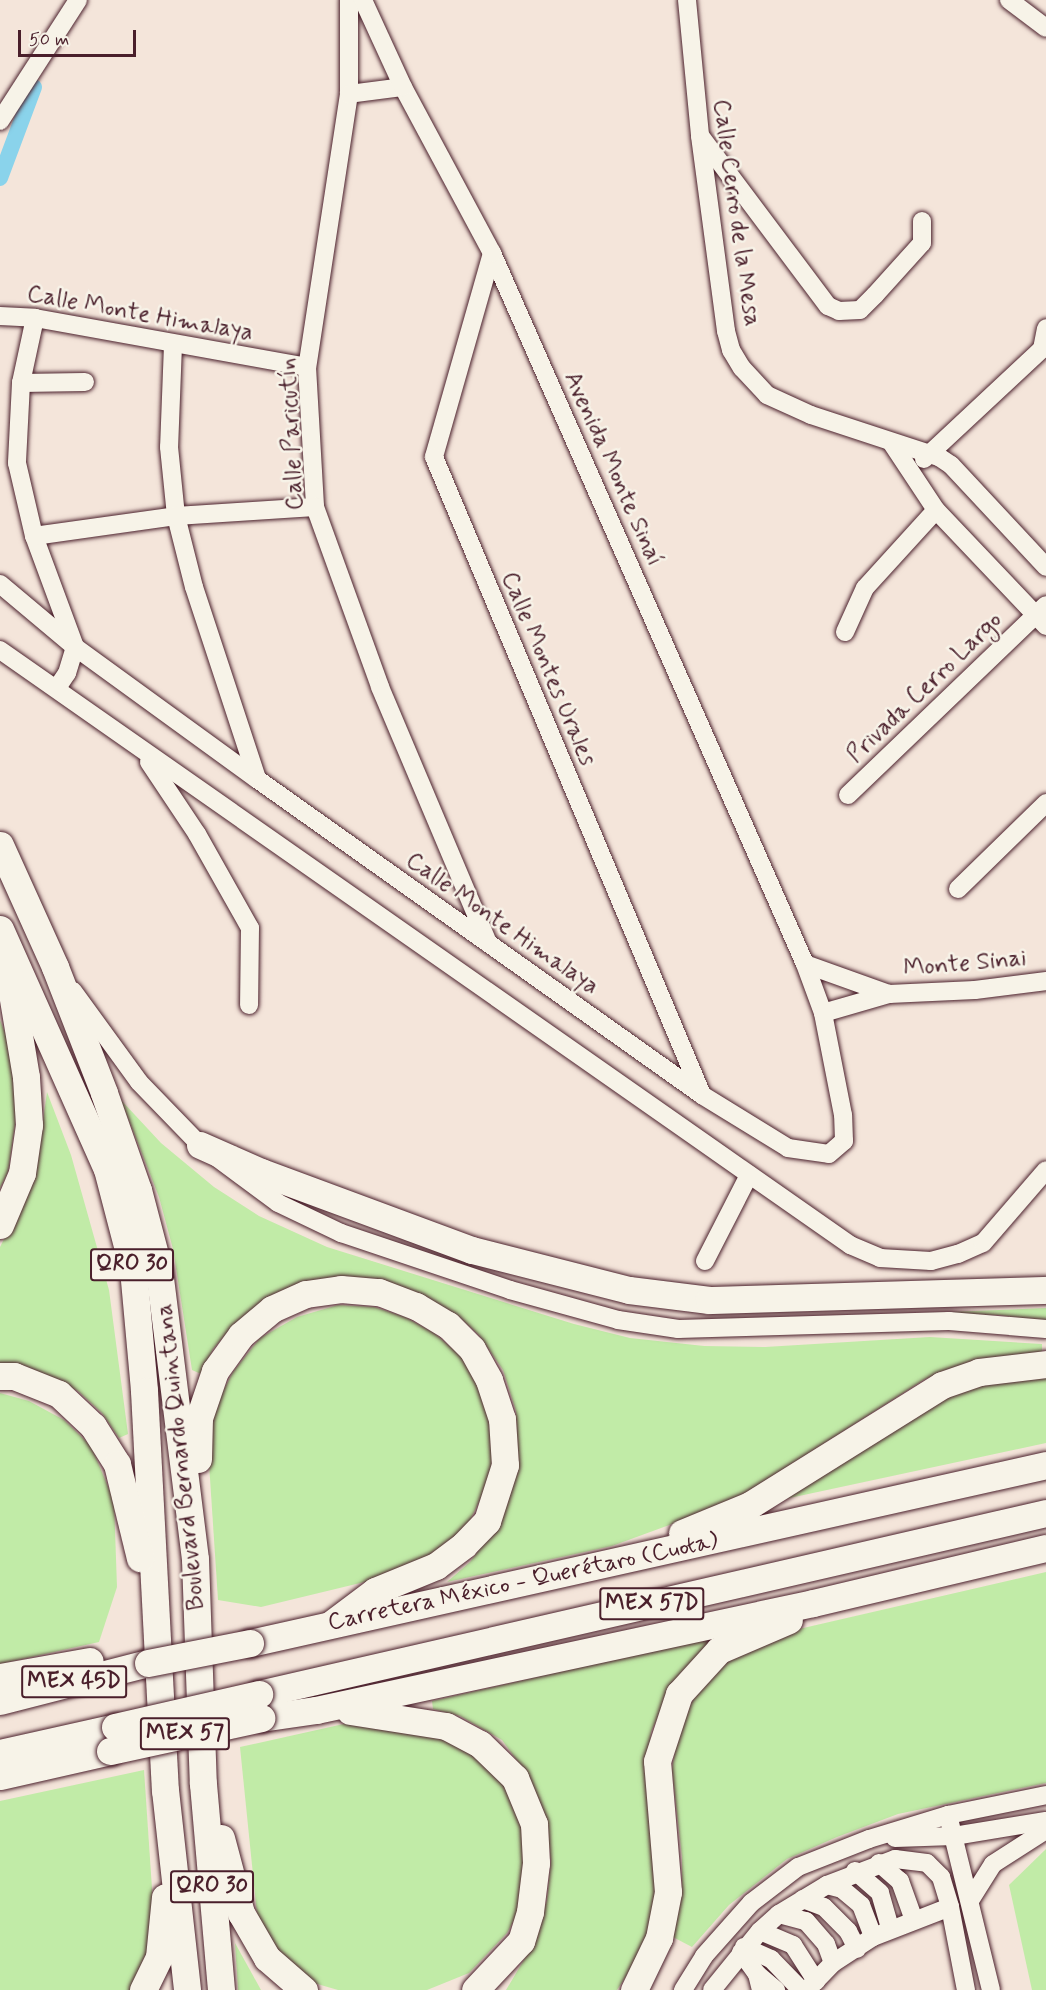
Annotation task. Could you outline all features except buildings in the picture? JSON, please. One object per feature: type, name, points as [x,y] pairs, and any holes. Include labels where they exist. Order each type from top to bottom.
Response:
[{"type":"highway","name":"Boulevard Bernardo Quintana","points":[[0,845],[55,967],[138,1190],[159,1270],[195,1559],[204,1784],[221,1990]]},
{"type":"highway","name":"Boulevard Bernardo Quintana","points":[[2,932],[106,1169],[133,1269],[144,1391],[165,1790],[187,1990]]},
{"type":"highway","points":[[0,1225],[22,1173],[29,1125],[2,932]]},
{"type":"highway","points":[[200,1145],[261,1172],[472,1250],[629,1290],[709,1300],[1046,1290]]},
{"type":"highway","points":[[195,1559],[199,1418],[215,1371],[241,1335],[272,1309],[306,1294],[341,1288],[379,1292],[416,1306],[448,1325],[472,1349],[489,1380],[502,1419],[505,1465],[487,1521],[464,1545],[436,1566],[375,1591],[331,1624]]},
{"type":"highway","points":[[502,1586],[567,1563],[671,1537],[750,1505],[926,1394],[960,1377],[1046,1364]]},
{"type":"highway","points":[[0,1376],[14,1376],[59,1394],[93,1426],[117,1464],[155,1619]]},
{"type":"highway","points":[[791,1523],[895,1488],[1046,1452]]},
{"type":"highway","name":"Carretera México - Querétaro (Cuota)","points":[[0,1701],[148,1663],[1046,1465]]},
{"type":"highway","name":"Carretera México - Querétaro (Cuota)","points":[[0,1753],[112,1739],[260,1706],[532,1631],[1046,1513]]},
{"type":"highway","name":"Carretera México - Querétaro (Cuota)","points":[[260,1706],[316,1710],[813,1603],[1046,1548]]},
{"type":"highway","points":[[984,1563],[1046,1563]]},
{"type":"highway","points":[[532,1631],[566,1633],[753,1605],[813,1603]]},
{"type":"highway","points":[[634,1990],[659,1938],[668,1892],[657,1761],[679,1694],[719,1650],[786,1622],[813,1603]]},
{"type":"highway","points":[[0,1677],[102,1659],[148,1663]]},
{"type":"highway","points":[[316,1710],[372,1712],[446,1726],[480,1744],[515,1778],[534,1824],[536,1863],[530,1912],[521,1941],[475,1990]]},
{"type":"highway","name":"Carretera México - Querétaro (Cuota)","points":[[0,1776],[65,1761],[112,1739]]},
{"type":"highway","points":[[0,1790],[65,1761]]},
{"type":"highway","points":[[204,1784],[241,1913],[267,1958],[304,1990]]},
{"type":"highway","points":[[143,1990],[159,1957],[164,1922],[165,1790]]},
{"type":"street","points":[[0,122],[78,0]]},
{"type":"street","name":"Calle Paricutín","points":[[349,0],[349,94],[307,367],[315,507],[380,687],[489,944]]},
{"type":"street","name":"Avenida Monte Sinaí","points":[[363,0],[403,87],[492,253],[805,963]]},
{"type":"street","name":"Calle Cerro de la Mesa","points":[[687,0],[700,136],[730,350],[753,384],[767,395],[811,415],[928,453],[951,465],[1046,567]]},
{"type":"street","points":[[1009,0],[1046,28]]},
{"type":"street","points":[[349,94],[403,87]]},
{"type":"street","points":[[700,136],[828,306],[839,311],[860,310],[875,295],[922,243],[922,221]]},
{"type":"street","name":"Calle Montes Urales","points":[[492,253],[434,457],[702,1095]]},
{"type":"street","name":"Calle Monte Himalaya","points":[[0,316],[35,318],[173,345],[307,367]]},
{"type":"street","points":[[35,318],[21,383],[16,463],[34,536],[75,647],[67,673],[57,688]]},
{"type":"street","points":[[911,475],[928,453],[1044,352],[1046,328]]},
{"type":"street","points":[[173,345],[169,447],[176,516],[194,587],[257,779]]},
{"type":"street","points":[[21,383],[85,382]]},
{"type":"street","points":[[891,442],[936,510],[1042,616]]},
{"type":"street","points":[[34,536],[176,516],[315,507]]},
{"type":"street","points":[[845,632],[865,588],[936,510]]},
{"type":"street","name":"Calle Monte Himalaya","points":[[0,584],[75,647],[702,1095],[788,1148],[830,1154],[844,1141],[843,1115],[823,1013],[805,963]]},
{"type":"street","name":"Privada Cerro Largo","points":[[848,795],[1042,616]]},
{"type":"street","points":[[0,650],[57,688],[143,753],[850,1245],[880,1258],[931,1261],[983,1243],[1046,1170]]},
{"type":"street","points":[[143,753],[197,834],[250,928],[249,1005]]},
{"type":"street","points":[[958,889],[1046,803]]},
{"type":"street","name":"Monte Sinai","points":[[805,963],[889,994]]},
{"type":"street","points":[[55,967],[139,1082],[200,1145],[278,1203],[341,1233],[510,1290],[618,1320],[678,1329],[754,1330],[949,1321],[1046,1329]]},
{"type":"street","name":"Monte Sinai","points":[[823,1013],[889,994],[975,990],[1046,981]]},
{"type":"street","points":[[705,1261],[749,1175]]},
{"type":"street","points":[[683,1990],[704,1956],[758,1897],[798,1868],[869,1839],[948,1815],[1046,1795]]},
{"type":"street","points":[[948,1815],[971,1899],[991,1990]]},
{"type":"street","points":[[869,1839],[954,1836],[1046,1821]]},
{"type":"street","points":[[971,1899],[993,1864],[1046,1830]]},
{"type":"street","points":[[712,1990],[742,1950],[778,1914],[826,1885],[855,1871],[879,1863],[913,1858],[927,1863],[941,1877],[950,1906],[966,1990]]},
{"type":"street","points":[[879,1863],[900,1881],[914,1920]]},
{"type":"street","points":[[855,1871],[880,1893],[890,1928]]},
{"type":"street","points":[[826,1885],[842,1889],[861,1905],[873,1937]]},
{"type":"street","points":[[803,1899],[824,1907],[848,1931],[857,1948]]},
{"type":"street","points":[[808,1987],[833,1963],[873,1937],[890,1928],[950,1906]]},
{"type":"street","points":[[778,1914],[806,1921],[826,1944],[833,1963]]},
{"type":"street","points":[[760,1931],[793,1945],[808,1987]]},
{"type":"street","points":[[742,1950],[759,1982],[776,1990]]},
{"type":"street","points":[[742,1950],[771,1959],[808,1987]]},
{"type":"green space","points":[[0,1020],[9,1043],[17,1111],[8,1172],[0,1188]]},
{"type":"green space","points":[[47,1092],[71,1155],[109,1290],[128,1434],[119,1438],[102,1413],[78,1391],[48,1377],[0,1366],[0,1247],[35,1178]]},
{"type":"green space","points":[[121,1100],[161,1143],[214,1187],[259,1216],[327,1247],[574,1324],[630,1338],[704,1346],[765,1347],[930,1337],[1042,1344],[1042,1354],[979,1361],[925,1379],[732,1502],[612,1546],[447,1582],[470,1562],[490,1535],[517,1446],[516,1411],[503,1370],[479,1335],[457,1315],[378,1281],[232,1327],[213,1349],[201,1374],[192,1370],[173,1249],[159,1197]]},
{"type":"green space","points":[[338,1305],[374,1307],[405,1317],[434,1333],[461,1356],[480,1388],[492,1420],[494,1455],[486,1488],[470,1520],[448,1547],[414,1570],[261,1607],[218,1600],[208,1448],[216,1405],[233,1372],[260,1338],[297,1317]]},
{"type":"green space","points":[[1046,1308],[1046,1322],[1000,1315],[923,1313]]},
{"type":"green space","points":[[1046,1374],[1046,1443],[771,1502],[911,1407],[983,1382]]},
{"type":"green space","points":[[0,1393],[29,1401],[64,1420],[91,1446],[114,1501],[117,1587],[99,1642],[0,1664]]},
{"type":"green space","points":[[1046,1572],[1046,1783],[898,1814],[837,1837],[787,1859],[729,1905],[692,1947],[671,1936],[682,1890],[682,1857],[672,1770],[678,1732],[694,1698],[717,1670],[738,1650],[773,1635]]},
{"type":"green space","points":[[721,1635],[669,1692],[651,1732],[647,1776],[658,1897],[650,1931],[637,1960],[617,1990],[506,1990],[534,1943],[547,1900],[551,1861],[545,1815],[529,1777],[502,1740],[460,1716],[433,1709],[432,1701]]},
{"type":"green space","points":[[366,1719],[413,1721],[487,1758],[526,1817],[520,1909],[507,1933],[469,1973],[427,1990],[338,1990],[314,1983],[288,1963],[269,1940],[257,1914],[240,1747]]},
{"type":"green space","points":[[144,1770],[155,1933],[130,1990],[0,1990],[0,1801]]},
{"type":"green space","points":[[1046,1849],[1046,1990],[1032,1990],[1009,1885]]},
{"type":"green space","points":[[235,1943],[261,1990],[238,1990]]},
{"type":"waterway","points":[[0,178],[34,87]]}]
